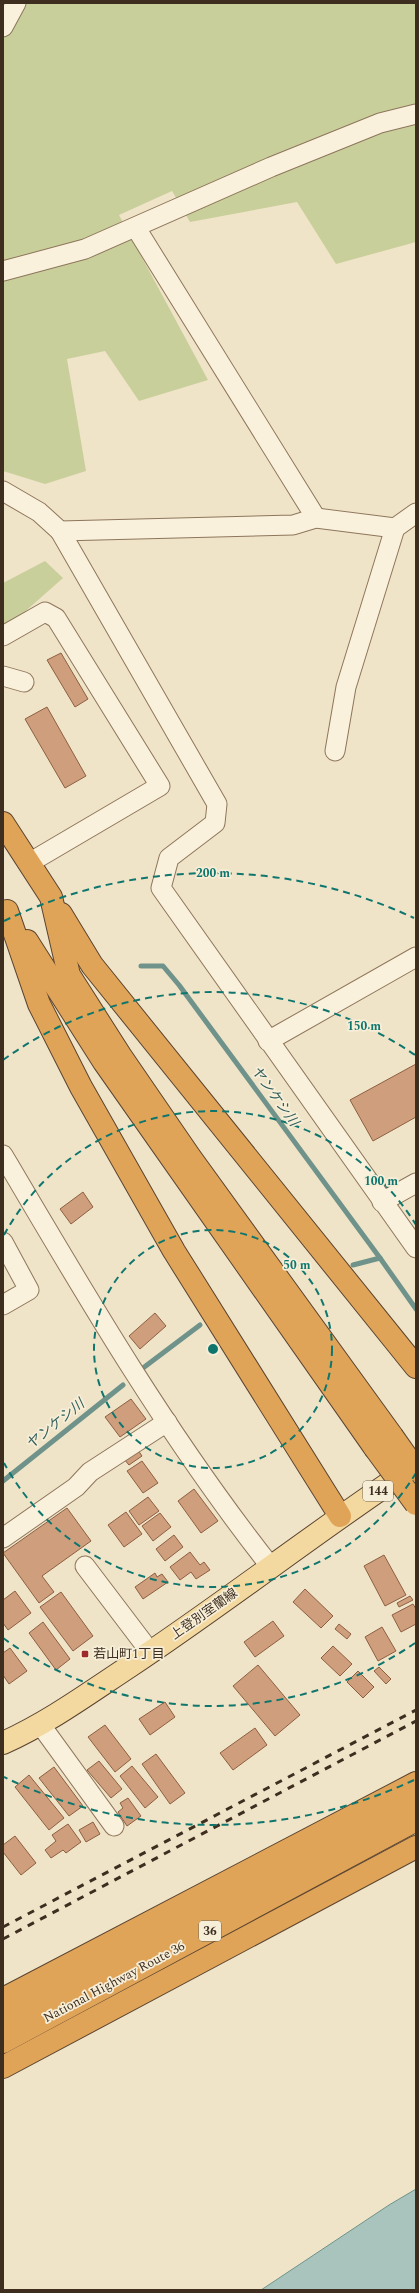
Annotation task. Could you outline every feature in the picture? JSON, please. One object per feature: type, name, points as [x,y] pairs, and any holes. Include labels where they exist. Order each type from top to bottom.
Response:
[{"type":"highway","points":[[3,823],[51,897],[92,965],[416,1367]]},
{"type":"highway","points":[[51,897],[69,975],[120,1055],[383,1442],[416,1504]]},
{"type":"highway","points":[[5,906],[104,1062],[237,1254],[383,1442],[416,1470]]},
{"type":"highway","points":[[5,906],[39,1004],[81,1087],[174,1250],[340,1516]]},
{"type":"highway","points":[[3,1998],[416,1783]]},
{"type":"highway","points":[[3,2021],[416,1799]]},
{"type":"highway","name":"National Highway Route 36","points":[[3,2042],[416,1820]]},
{"type":"highway","points":[[3,2067],[416,1847]]},
{"type":"main road","name":"144","points":[[340,1516],[416,1466]]},
{"type":"main road","name":"上登別室蘭線","points":[[3,1743],[40,1724],[150,1653],[340,1516]]},
{"type":"street","points":[[3,27],[16,3]]},
{"type":"street","points":[[3,271],[85,249],[136,228],[197,198],[271,167],[380,123],[416,114]]},
{"type":"street","points":[[136,228],[316,518]]},
{"type":"street","points":[[3,491],[39,512],[60,531],[217,804],[215,823],[169,858],[161,888],[416,1248]]},
{"type":"street","points":[[335,752],[346,687],[395,528],[416,513]]},
{"type":"street","points":[[60,531],[293,525],[316,518],[395,528]]},
{"type":"street","points":[[3,636],[45,612],[56,618],[160,786],[29,863]]},
{"type":"street","points":[[3,676],[24,682]]},
{"type":"street","points":[[268,1041],[416,957]]},
{"type":"street","points":[[3,1155],[108,1333],[167,1422],[271,1567]]},
{"type":"street","points":[[382,1202],[416,1183]]},
{"type":"street","points":[[3,1242],[29,1290],[3,1305]]},
{"type":"street","points":[[3,1538],[76,1487],[90,1472],[167,1422]]},
{"type":"street","points":[[85,1566],[150,1653]]},
{"type":"street","points":[[40,1724],[114,1826]]},
{"type":"green space","points":[[3,3],[416,3],[416,242],[336,264],[297,202],[190,222],[172,191],[119,215],[208,380],[139,401],[105,351],[67,359],[86,471],[45,484],[3,471]]},
{"type":"green space","points":[[45,561],[63,578],[3,631],[3,583]]},
{"type":"water","points":[[416,2189],[416,2290],[261,2290],[389,2205]]},
{"type":"building","points":[[61,653],[88,699],[75,707],[47,660]]},
{"type":"building","points":[[47,707],[86,776],[65,788],[25,719]]},
{"type":"building","points":[[416,1064],[416,1117],[373,1141],[350,1100]]},
{"type":"building","points":[[83,1192],[93,1207],[71,1224],[60,1209]]},
{"type":"building","points":[[155,1313],[166,1326],[140,1349],[129,1336]]},
{"type":"building","points":[[131,1399],[146,1419],[120,1437],[105,1417]]},
{"type":"building","points":[[138,1450],[142,1456],[129,1465],[124,1459]]},
{"type":"building","points":[[142,1461],[158,1483],[143,1493],[127,1471]]},
{"type":"building","points":[[194,1489],[218,1521],[201,1533],[178,1501]]},
{"type":"building","points":[[148,1497],[159,1511],[139,1525],[129,1511]]},
{"type":"building","points":[[67,1508],[91,1541],[42,1576],[54,1592],[39,1603],[3,1553]]},
{"type":"building","points":[[126,1512],[142,1534],[124,1547],[108,1525]]},
{"type":"building","points":[[160,1513],[171,1527],[153,1541],[142,1526]]},
{"type":"building","points":[[174,1535],[183,1547],[165,1561],[156,1549]]},
{"type":"building","points":[[190,1552],[200,1565],[204,1562],[210,1570],[196,1579],[191,1572],[180,1580],[170,1567]]},
{"type":"building","points":[[384,1555],[406,1595],[385,1606],[364,1566]]},
{"type":"building","points":[[155,1573],[157,1577],[162,1574],[168,1582],[143,1599],[135,1587]]},
{"type":"building","points":[[305,1589],[333,1616],[321,1628],[293,1602]]},
{"type":"building","points":[[15,1591],[31,1613],[8,1630],[3,1623],[3,1600]]},
{"type":"building","points":[[61,1592],[93,1636],[73,1651],[40,1607]]},
{"type":"building","points":[[410,1596],[413,1600],[399,1607],[397,1603]]},
{"type":"building","points":[[413,1604],[416,1609],[416,1624],[401,1632],[392,1615]]},
{"type":"building","points":[[273,1621],[284,1636],[255,1657],[244,1642]]},
{"type":"building","points":[[43,1622],[70,1659],[56,1670],[29,1633]]},
{"type":"building","points":[[339,1624],[351,1634],[347,1639],[335,1629]]},
{"type":"building","points":[[382,1627],[396,1651],[378,1661],[365,1637]]},
{"type":"building","points":[[333,1646],[352,1664],[340,1676],[321,1658]]},
{"type":"building","points":[[10,1648],[27,1671],[9,1684],[3,1675],[3,1653]]},
{"type":"building","points":[[258,1665],[300,1715],[275,1736],[233,1686]]},
{"type":"building","points":[[379,1667],[391,1679],[386,1684],[374,1671]]},
{"type":"building","points":[[358,1671],[374,1687],[363,1698],[347,1682]]},
{"type":"building","points":[[165,1702],[175,1717],[150,1735],[139,1719]]},
{"type":"building","points":[[105,1725],[131,1759],[115,1772],[88,1737]]},
{"type":"building","points":[[255,1728],[267,1745],[233,1770],[220,1753]]},
{"type":"building","points":[[156,1754],[185,1793],[170,1804],[142,1764]]},
{"type":"building","points":[[99,1761],[122,1789],[111,1798],[87,1770]]},
{"type":"building","points":[[132,1766],[158,1797],[145,1808],[120,1776]]},
{"type":"building","points":[[54,1767],[83,1806],[69,1816],[39,1778]]},
{"type":"building","points":[[29,1775],[64,1818],[49,1830],[15,1787]]},
{"type":"building","points":[[128,1798],[141,1816],[127,1826],[118,1812],[123,1808],[120,1803]]},
{"type":"building","points":[[93,1822],[100,1834],[86,1842],[79,1830]]},
{"type":"building","points":[[68,1824],[81,1842],[66,1853],[63,1850],[51,1858],[45,1850],[56,1841],[52,1835]]},
{"type":"building","points":[[15,1836],[36,1863],[21,1875],[3,1852],[3,1845]]},
{"type":"waterway","name":"ヤンケシ川","points":[[141,966],[163,966],[179,985],[380,1258]]},
{"type":"waterway","name":"ヤンケシ川","points":[[353,1265],[380,1258],[416,1309]]},
{"type":"waterway","name":"ヤンケシ川","points":[[143,1368],[200,1325]]},
{"type":"waterway","name":"ヤンケシ川","points":[[3,1481],[123,1385]]},
{"type":"railway","points":[[3,1927],[416,1710]]},
{"type":"railway","points":[[3,1939],[416,1721]]},
{"type":"place","name":"若山町1丁目","points":[[85,1654]]}]
